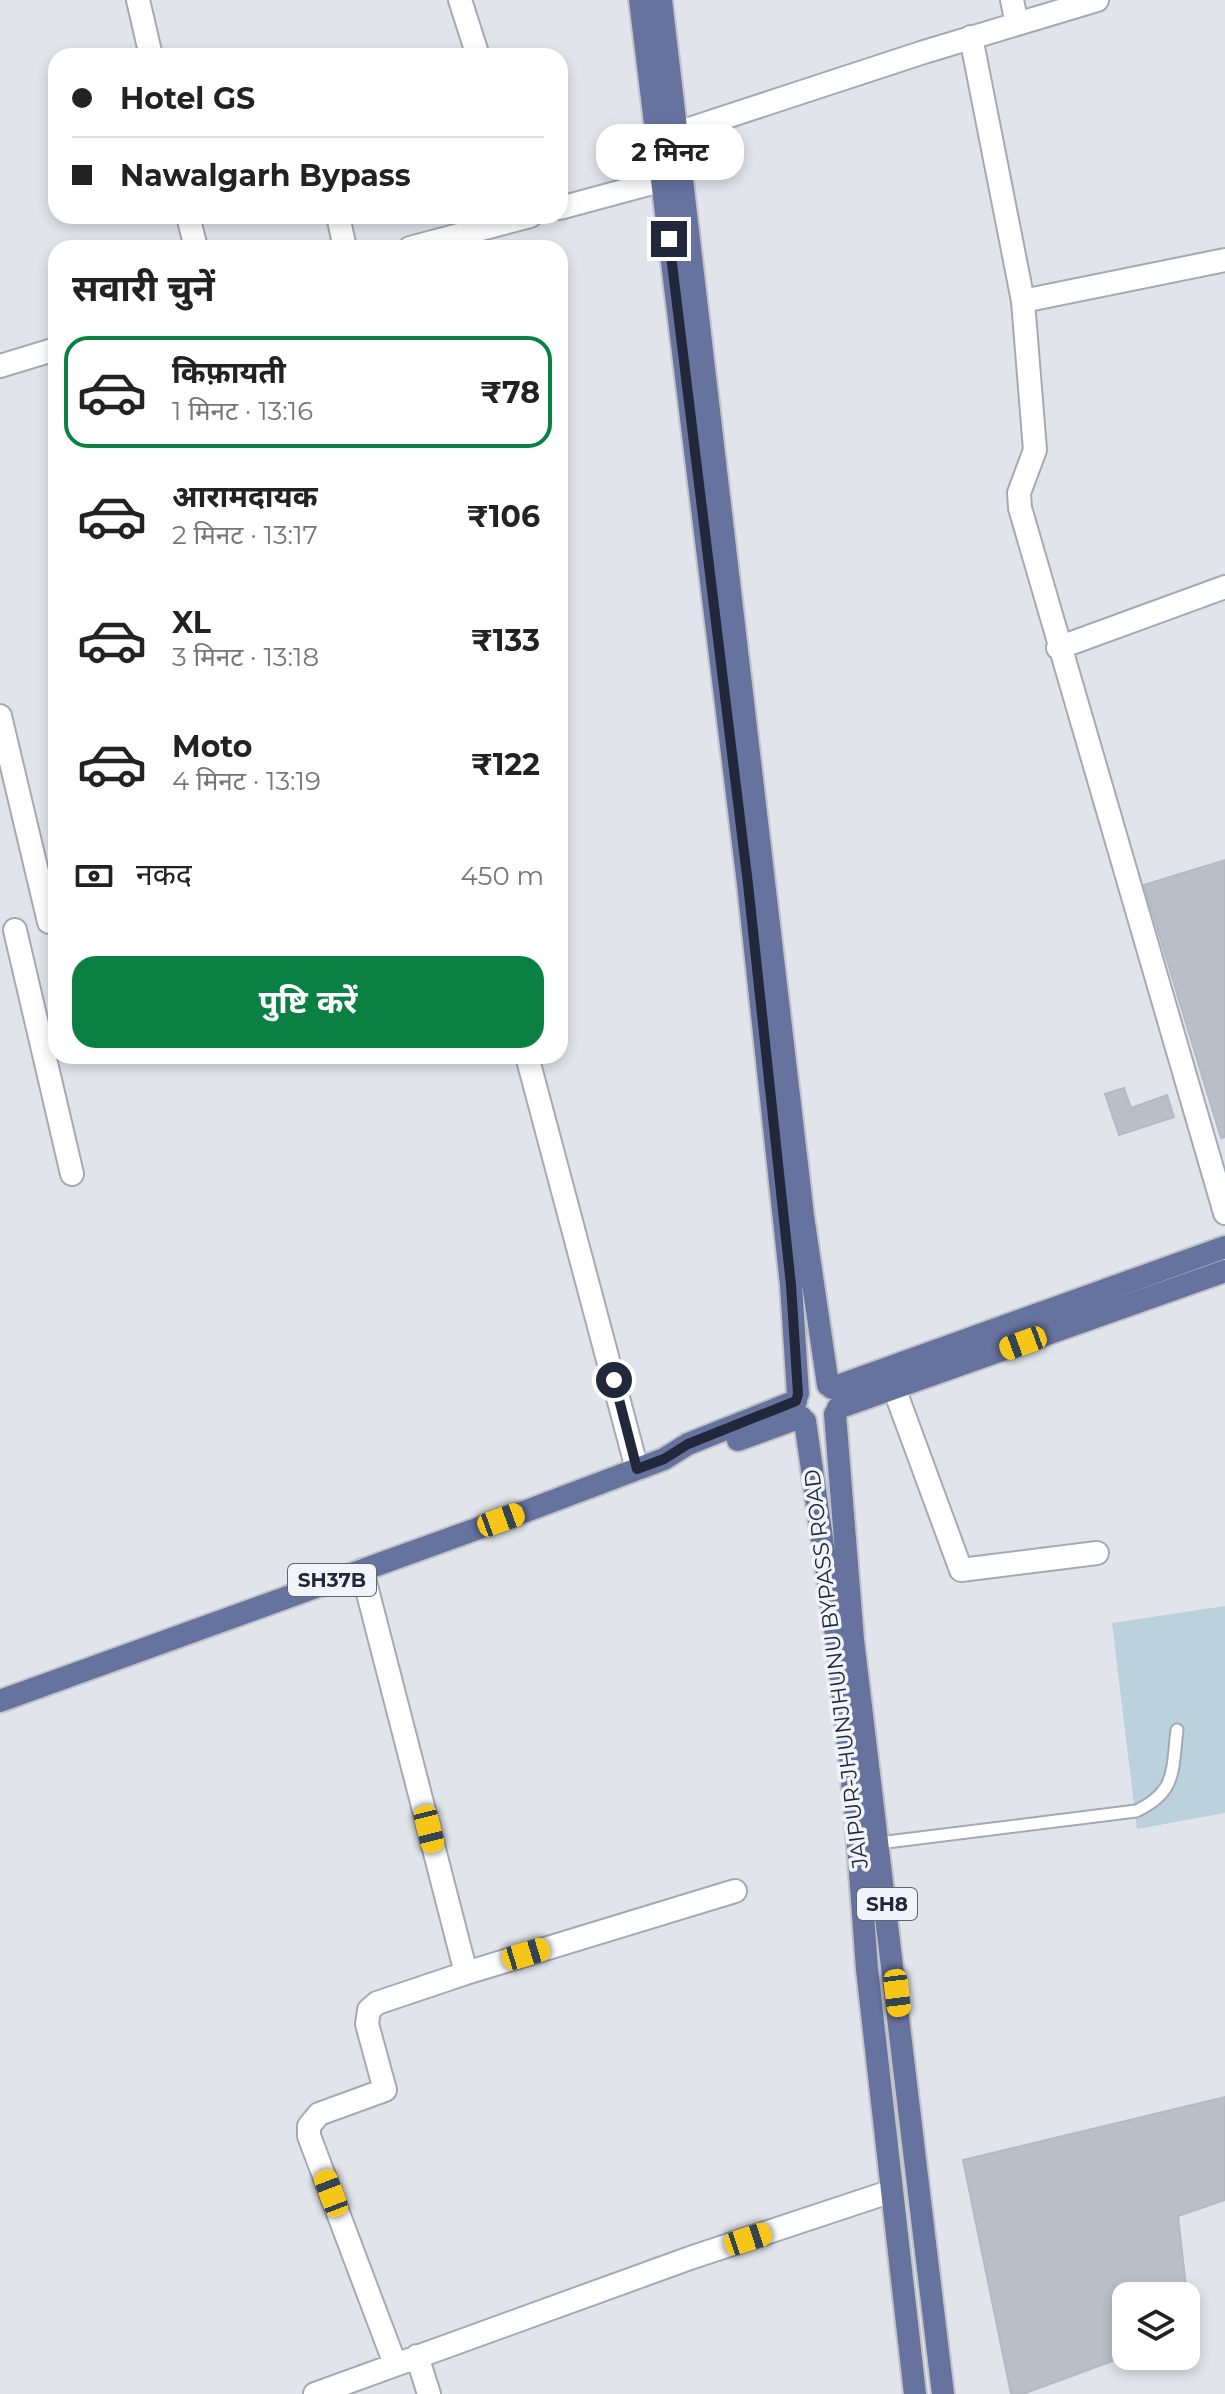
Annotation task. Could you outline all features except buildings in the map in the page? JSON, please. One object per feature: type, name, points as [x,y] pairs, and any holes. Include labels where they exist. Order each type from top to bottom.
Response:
[{"type":"main road","name":"SH8","points":[[640,0],[748,884],[793,1216],[833,1399],[845,1641],[879,1843],[943,2394]]},
{"type":"main road","name":"SH8","points":[[661,0],[793,1216],[800,1408]]},
{"type":"main road","points":[[1225,1247],[833,1399],[819,1424],[800,1408],[810,1383],[833,1399],[894,1388],[1225,1271]]},
{"type":"main road","name":"SH37B","points":[[0,1701],[664,1459],[688,1444],[800,1408]]},
{"type":"main road","name":"JAIPUR-JHUNJHUNU BYPASS ROAD","points":[[800,1408],[845,1641],[867,1969],[915,2394]]},
{"type":"street","points":[[138,0],[149,48]]},
{"type":"street","points":[[460,0],[475,48]]},
{"type":"street","points":[[1012,0],[1017,24]]},
{"type":"street","points":[[677,133],[971,37],[1097,0]]},
{"type":"street","points":[[971,37],[1023,301],[1035,450],[1019,493],[1020,508],[1058,648],[1225,1213]]},
{"type":"street","points":[[568,206],[660,181]]},
{"type":"street","points":[[443,240],[500,224]]},
{"type":"street","points":[[1023,301],[1225,260]]},
{"type":"street","points":[[0,366],[48,351]]},
{"type":"street","points":[[1058,648],[1225,587]]},
{"type":"street","points":[[0,716],[48,902]]},
{"type":"street","points":[[48,922],[7,932],[72,1174]]},
{"type":"street","points":[[529,1064],[637,1469]]},
{"type":"street","points":[[894,1388],[961,1570],[1097,1553]]},
{"type":"street","points":[[362,1570],[466,1973]]},
{"type":"street","points":[[395,2364],[309,2136],[309,2126],[319,2114],[385,2090],[367,2024],[369,2010],[377,2003],[466,1973],[735,1891]]},
{"type":"street","points":[[315,2394],[690,2258],[892,2191]]},
{"type":"street","points":[[417,2356],[429,2394]]},
{"type":"lane","points":[[879,1843],[1136,1811],[1155,1802],[1170,1786],[1177,1730]]},
{"type":"shaded area","points":[[1225,1606],[1225,1813],[1137,1829],[1112,1623]]},
{"type":"route","points":[[614,1380],[637,1469],[664,1459],[688,1444],[796,1401],[798,1394],[791,1285],[748,884],[669,239]]}]
